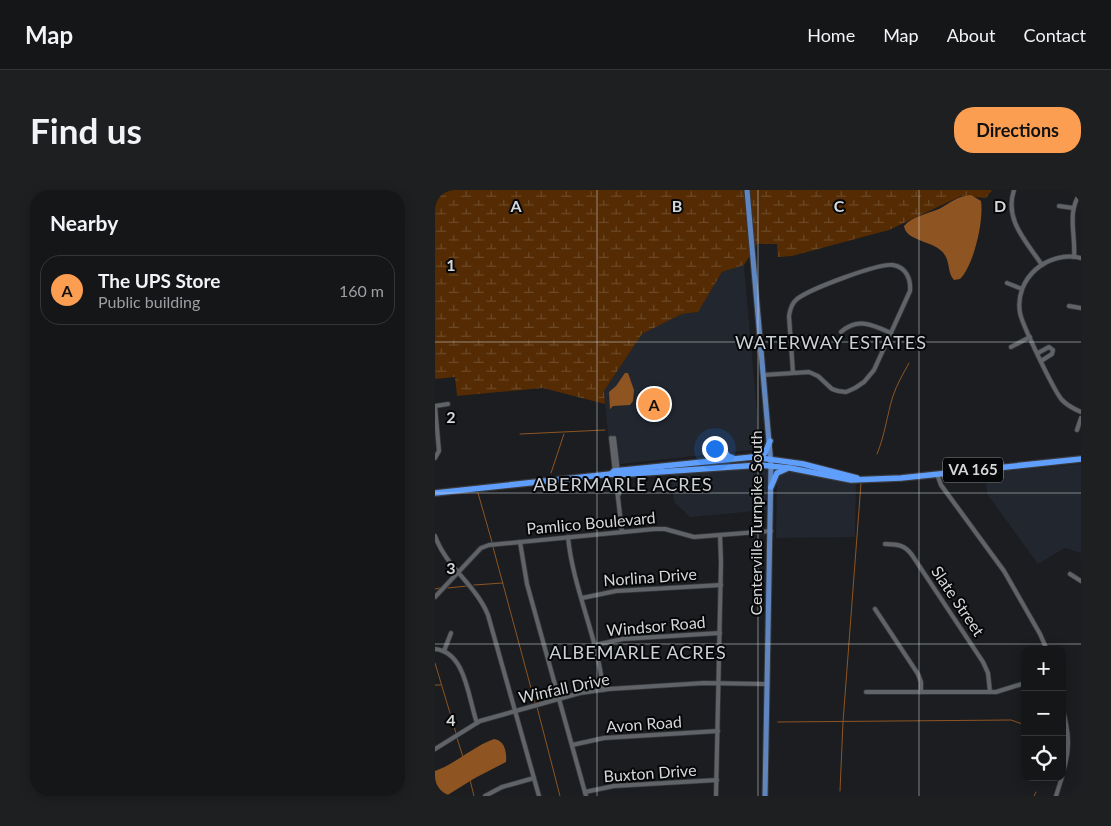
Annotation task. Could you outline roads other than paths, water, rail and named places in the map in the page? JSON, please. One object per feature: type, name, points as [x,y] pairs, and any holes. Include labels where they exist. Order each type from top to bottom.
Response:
[{"type":"highway","points":[[753,457],[764,454],[769,441]]},
{"type":"highway","name":"VA 165","points":[[435,493],[706,461],[721,455],[724,451],[733,458],[753,457],[790,468],[851,480],[1081,460]]},
{"type":"highway","points":[[705,469],[706,461]]},
{"type":"highway","name":"VA 165","points":[[615,473],[705,469],[771,462],[803,464],[865,480]]},
{"type":"highway","points":[[771,487],[779,471],[790,468]]},
{"type":"main road","name":"Centerville Turnpike South","points":[[747,190],[771,462],[765,796]]},
{"type":"street","points":[[1014,190],[1011,204],[1012,218],[1041,265]]},
{"type":"street","points":[[1074,257],[1075,243],[1071,218],[1073,208],[1081,192]]},
{"type":"street","points":[[1059,206],[1073,208]]},
{"type":"street","points":[[1081,258],[1054,259],[1041,265],[1022,289],[1020,314],[1037,353],[1062,400],[1081,412]]},
{"type":"street","points":[[763,375],[813,373],[838,392],[851,390],[864,382],[874,370],[910,291],[909,279],[903,270],[895,265],[885,265],[834,281],[800,297],[791,307],[789,316],[793,373]]},
{"type":"street","points":[[1007,284],[1022,289]]},
{"type":"street","points":[[1069,306],[1081,308]]},
{"type":"street","points":[[841,332],[852,325],[861,323],[872,325],[891,333]]},
{"type":"street","points":[[1011,347],[1030,338]]},
{"type":"street","points":[[1037,353],[1049,347],[1052,348],[1052,354],[1041,360]]},
{"type":"street","points":[[435,458],[439,451],[435,406],[448,404]]},
{"type":"street","points":[[1077,430],[1081,418]]},
{"type":"street","points":[[613,438],[622,532]]},
{"type":"street","points":[[937,474],[941,485],[1008,577],[1045,646]]},
{"type":"street","name":"Pamlico Boulevard","points":[[435,597],[483,547],[489,545],[658,528],[694,537],[771,531]]},
{"type":"street","points":[[716,796],[721,585],[720,535]]},
{"type":"street","points":[[435,536],[445,556],[476,592],[486,609],[539,796]]},
{"type":"street","points":[[568,537],[572,563],[599,661],[603,690]]},
{"type":"street","points":[[520,542],[527,584],[586,794]]},
{"type":"street","name":"Slate Street","points":[[885,544],[901,545],[907,548],[912,555],[983,662],[988,674],[989,692]]},
{"type":"street","points":[[1070,574],[1081,581]]},
{"type":"street","name":"Norlina Drive","points":[[581,598],[616,591],[721,585]]},
{"type":"street","points":[[875,609],[918,674],[921,682],[921,692]]},
{"type":"street","points":[[444,650],[451,633]]},
{"type":"street","name":"Windsor Road","points":[[595,645],[623,639],[719,633]]},
{"type":"street","points":[[435,649],[444,650],[454,657],[459,664],[477,723]]},
{"type":"street","name":"Winfall Drive","points":[[435,749],[477,723],[559,698],[603,690],[719,683],[767,684]]},
{"type":"street","points":[[866,692],[989,692],[1004,690],[1021,684]]},
{"type":"street","points":[[1066,722],[1069,743],[1066,761]]},
{"type":"street","name":"Avon Road","points":[[572,745],[617,737],[717,731]]},
{"type":"street","points":[[486,796],[502,787],[534,778]]},
{"type":"street","name":"Buxton Drive","points":[[586,794],[614,786],[717,780]]},
{"type":"street","points":[[1055,796],[1060,781]]},
{"type":"waterway","points":[[877,454],[893,396],[909,363]]},
{"type":"waterway","points":[[520,434],[605,430]]},
{"type":"waterway","points":[[551,473],[564,434]]},
{"type":"waterway","points":[[840,791],[843,722],[861,483]]},
{"type":"waterway","points":[[478,493],[492,542]]},
{"type":"waterway","points":[[493,547],[535,703]]},
{"type":"waterway","points":[[474,585],[503,583]]},
{"type":"waterway","points":[[448,588],[467,586]]},
{"type":"waterway","points":[[435,589],[440,588]]},
{"type":"waterway","points":[[435,663],[456,733]]},
{"type":"waterway","points":[[435,685],[441,685]]},
{"type":"waterway","points":[[537,707],[560,796]]},
{"type":"waterway","points":[[778,722],[1011,720],[1021,724]]},
{"type":"waterway","points":[[457,738],[463,757]]},
{"type":"waterway","points":[[470,780],[474,796]]},
{"type":"waterway","points":[[1034,796],[1036,792]]},
{"type":"place","name":"The UPS Store","points":[[654,404]]},
{"type":"district","name":"WATERWAY ESTATES","points":[[831,343]]},
{"type":"district","name":"ABERMARLE ACRES","points":[[623,485]]},
{"type":"district","name":"ALBEMARLE ACRES","points":[[638,653]]}]
